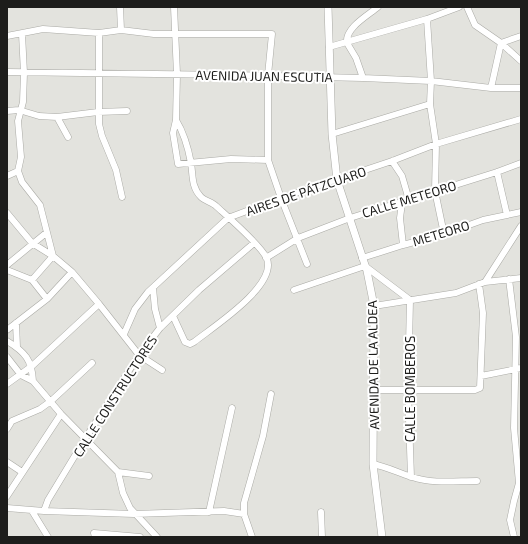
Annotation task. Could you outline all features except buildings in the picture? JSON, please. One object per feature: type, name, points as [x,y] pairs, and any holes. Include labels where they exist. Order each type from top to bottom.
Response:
[{"type":"main road","name":"AVENIDA DE LA ALDEA","points":[[328,7],[332,134],[337,180],[365,266],[374,306],[374,464],[382,537]]},
{"type":"street","points":[[120,7],[121,30]]},
{"type":"street","points":[[174,7],[177,74],[176,120],[173,133],[178,164],[231,159],[268,160]]},
{"type":"street","points":[[364,78],[356,58],[347,43],[346,37],[349,31],[378,7]]},
{"type":"street","points":[[329,47],[427,19],[459,7]]},
{"type":"street","points":[[467,7],[475,26],[502,43],[521,61]]},
{"type":"street","points":[[427,19],[431,81],[430,104],[436,144],[435,191],[444,234]]},
{"type":"street","points":[[7,36],[22,34],[31,30],[43,29],[99,33],[121,30],[154,34],[272,34],[268,75],[268,160],[280,198],[298,238],[307,264]]},
{"type":"street","points":[[99,33],[98,112],[102,136],[116,170],[122,197]]},
{"type":"street","points":[[22,34],[24,73],[23,102],[19,110],[18,121],[21,157],[18,170],[22,182],[40,205],[53,256]]},
{"type":"street","points":[[502,43],[521,36]]},
{"type":"street","points":[[491,88],[502,43]]},
{"type":"street","name":"AVENIDA JUAN ESCUTIA","points":[[7,72],[268,75],[431,81],[491,88],[521,88]]},
{"type":"street","points":[[332,134],[430,104]]},
{"type":"street","points":[[7,111],[19,110],[39,116],[57,117],[98,112],[127,111]]},
{"type":"street","points":[[57,117],[68,137]]},
{"type":"street","name":"AIRES DE PÁTZCUARO","points":[[124,334],[135,309],[153,288],[228,218],[280,198],[392,161],[436,144],[521,119]]},
{"type":"street","points":[[173,316],[186,342],[190,344],[248,299],[264,279],[268,269],[266,258],[254,243],[215,205],[201,197],[195,188],[184,132],[176,120]]},
{"type":"street","points":[[392,161],[402,176],[409,200]]},
{"type":"street","name":"CALLE METEORO","points":[[266,258],[298,238],[350,218],[402,203],[497,172],[521,162]]},
{"type":"street","points":[[7,176],[18,170]]},
{"type":"street","points":[[497,172],[507,215]]},
{"type":"street","points":[[402,203],[400,218],[403,245]]},
{"type":"street","name":"METEORO","points":[[362,258],[444,234],[483,220],[521,212]]},
{"type":"street","points":[[7,213],[32,243],[53,256],[72,272],[124,334],[139,355],[162,370]]},
{"type":"street","points":[[485,282],[521,226]]},
{"type":"street","points":[[7,265],[46,233]]},
{"type":"street","name":"CALLE CONSTRUCTORES","points":[[44,511],[48,500],[85,439],[139,355],[160,328],[199,290],[254,243]]},
{"type":"street","points":[[32,280],[53,256]]},
{"type":"street","points":[[294,290],[365,266],[410,300]]},
{"type":"street","points":[[7,270],[32,280],[47,299]]},
{"type":"street","points":[[7,330],[47,299],[72,272]]},
{"type":"street","points":[[374,306],[456,293],[485,282],[521,278]]},
{"type":"street","points":[[509,279],[518,369],[514,428],[520,483],[510,520],[514,537],[521,533]]},
{"type":"street","points":[[374,390],[475,390],[480,388],[483,313],[479,284]]},
{"type":"street","points":[[153,288],[154,309],[160,328]]},
{"type":"street","name":"CALLE BOMBEROS","points":[[410,300],[408,390],[411,477]]},
{"type":"street","points":[[7,384],[32,366],[99,304]]},
{"type":"street","points":[[16,323],[17,347]]},
{"type":"street","points":[[7,341],[17,347],[32,366],[33,381]]},
{"type":"street","points":[[7,357],[21,375],[33,381],[61,414],[118,472],[123,493],[134,514],[158,537]]},
{"type":"street","points":[[7,429],[12,421],[40,409],[51,401],[92,363]]},
{"type":"street","points":[[481,376],[518,369]]},
{"type":"street","points":[[252,537],[244,514],[247,489],[262,436],[271,394]]},
{"type":"street","points":[[209,512],[232,408]]},
{"type":"street","points":[[7,495],[61,414]]},
{"type":"street","points":[[7,462],[22,472]]},
{"type":"street","points":[[374,464],[390,468],[411,477],[432,482],[477,480]]},
{"type":"street","points":[[118,472],[149,476]]},
{"type":"street","points":[[514,501],[521,499]]},
{"type":"street","points":[[7,508],[32,511],[134,514],[229,511],[244,514]]},
{"type":"street","points":[[32,511],[48,537]]},
{"type":"street","points":[[321,512],[322,537]]},
{"type":"street","points":[[95,537],[94,533],[140,537]]}]
